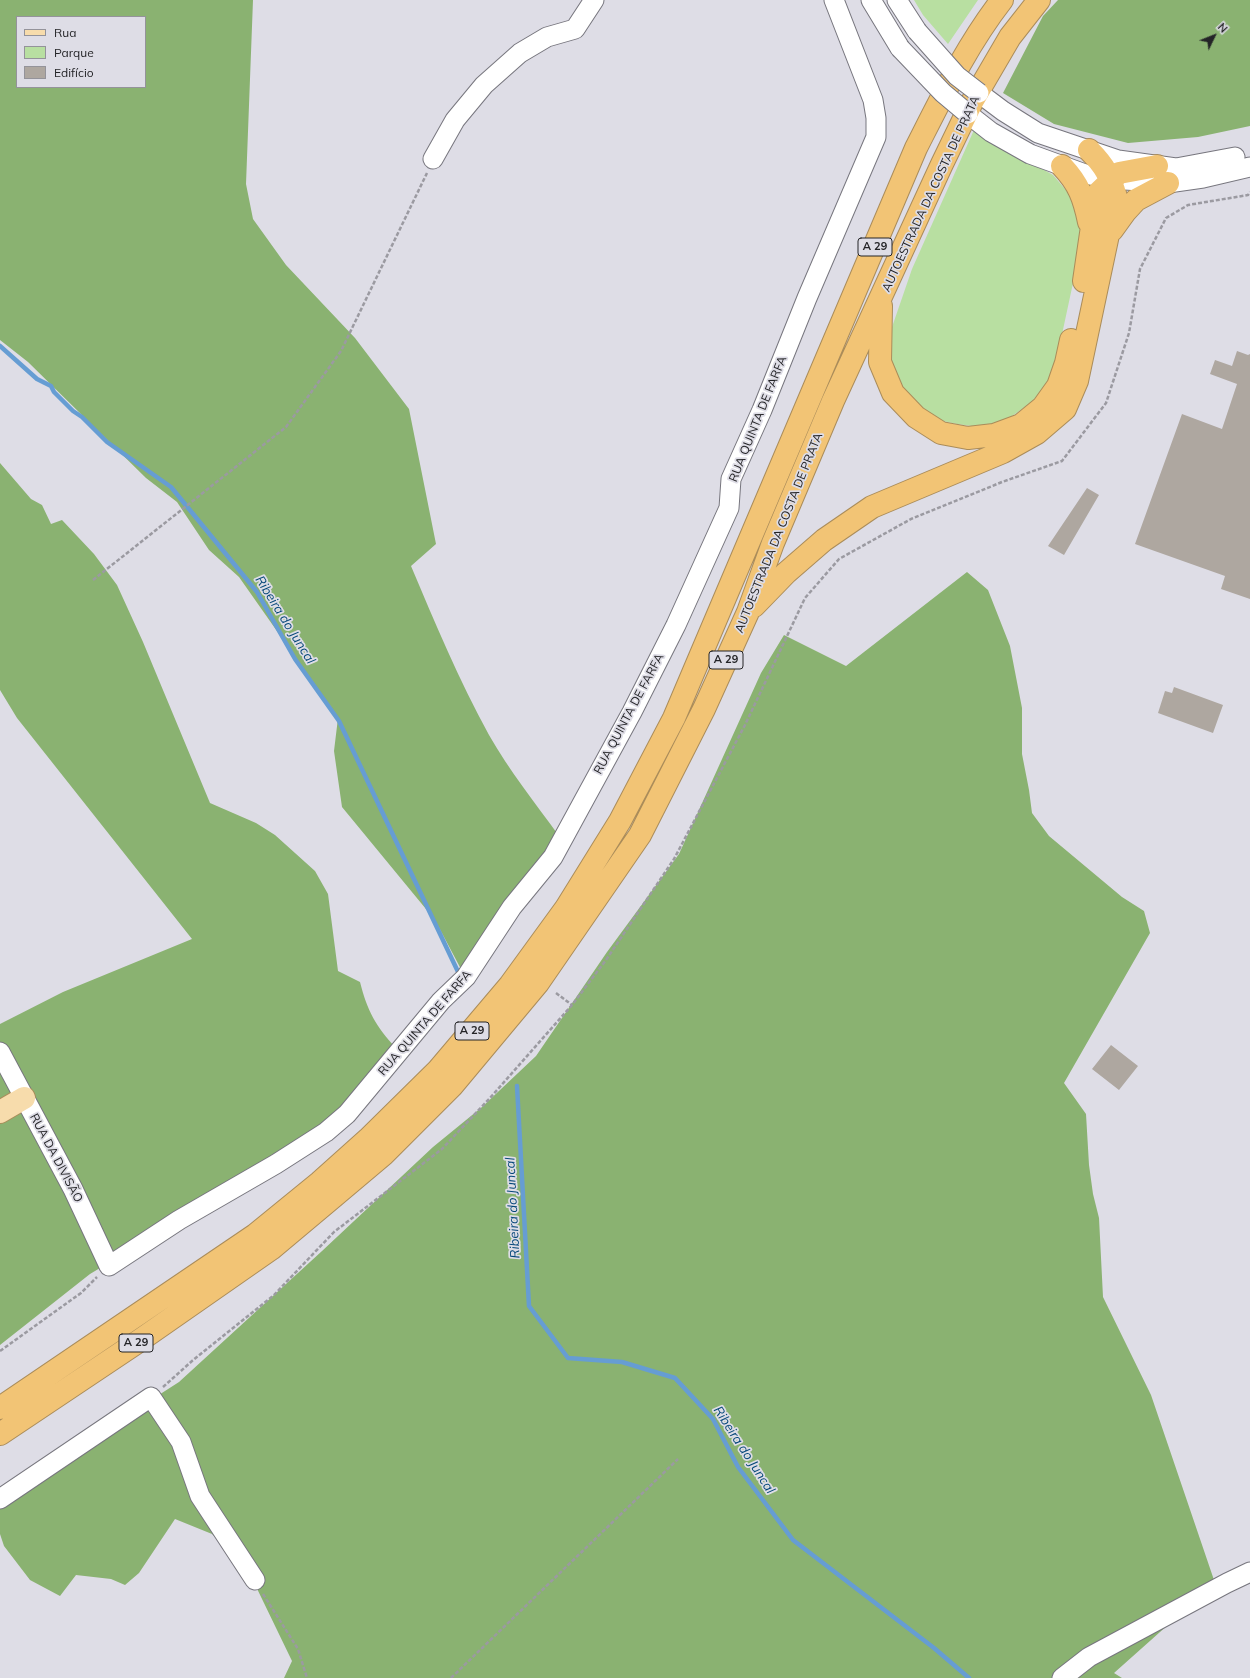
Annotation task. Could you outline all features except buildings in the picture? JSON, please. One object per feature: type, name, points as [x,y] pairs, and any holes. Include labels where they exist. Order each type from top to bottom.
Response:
[{"type":"highway","name":"AUTOESTRADA DA COSTA DE PRATA","points":[[0,1408],[255,1235],[320,1182],[368,1139],[438,1070],[510,985],[566,908],[620,821],[674,718],[916,148],[948,84],[986,20],[1002,0]]},
{"type":"highway","name":"AUTOESTRADA DA COSTA DE PRATA","points":[[0,1434],[129,1348],[271,1249],[384,1154],[452,1086],[538,983],[640,835],[704,709],[748,612],[773,543],[824,422],[942,164],[972,102],[1010,37],[1039,0]]},
{"type":"highway","points":[[882,297],[880,362],[893,393],[916,418],[941,433],[968,438],[994,435],[1021,425],[1043,407],[1058,386],[1066,363],[1086,266],[1116,197],[1111,179],[1100,161],[1089,150]]},
{"type":"highway","points":[[748,612],[786,573],[824,540],[872,507],[1003,452],[1037,433],[1065,409],[1077,381],[1099,234],[1085,201],[1071,175],[1062,166]]},
{"type":"highway","points":[[1111,179],[1119,173],[1128,170],[1163,174]]},
{"type":"highway","points":[[1099,234],[1125,212],[1163,174]]},
{"type":"main road","points":[[0,1112],[24,1098]]},
{"type":"street","points":[[433,159],[455,120],[484,85],[520,53],[547,37],[575,29],[594,0]]},
{"type":"street","name":"RUA QUINTA DE FARFA","points":[[109,1266],[179,1220],[276,1164],[326,1132],[347,1114],[441,1001],[466,977],[512,907],[553,857],[676,625],[730,508],[731,479],[762,410],[807,298],[876,137],[876,118],[873,100],[834,0]]},
{"type":"street","points":[[871,0],[900,48],[943,93],[991,132],[1030,154],[1085,174],[1111,179]]},
{"type":"street","points":[[897,0],[917,31],[957,76],[1003,111],[1038,133],[1163,174],[1203,178],[1250,167]]},
{"type":"street","points":[[1163,174],[1176,168],[1250,154]]},
{"type":"street","name":"RUA DA DIVISÃO","points":[[0,1052],[73,1189],[109,1266]]},
{"type":"street","points":[[0,1499],[151,1397],[181,1442],[200,1496],[255,1580]]},
{"type":"street","points":[[1062,1678],[1089,1657],[1250,1572]]},
{"type":"path","points":[[93,580],[188,503],[286,427],[341,351],[433,159]]},
{"type":"path","points":[[151,1397],[192,1361],[274,1295],[334,1232],[442,1149],[490,1098],[572,1005],[606,960],[674,859],[744,725],[805,598],[838,559],[911,519],[1002,482],[1062,461],[1106,403],[1129,333],[1140,269],[1166,218],[1188,205],[1248,195],[1250,192]]},
{"type":"path","points":[[556,993],[572,1005]]},
{"type":"path","points":[[0,1351],[81,1293],[109,1266]]},
{"type":"path","points":[[451,1678],[678,1459]]},
{"type":"path","points":[[255,1580],[298,1650],[307,1678]]},
{"type":"green space","points":[[0,0],[253,0],[246,184],[253,219],[286,265],[355,338],[409,409],[436,544],[411,566],[457,672],[489,735],[514,774],[559,836],[462,971],[435,920],[342,807],[334,751],[338,718],[239,577],[209,550],[177,502],[146,478],[28,362],[0,340]]},
{"type":"green space","points":[[914,0],[978,0],[948,44],[923,15]]},
{"type":"green space","points":[[1058,0],[1250,0],[1250,126],[1198,137],[1128,143],[1054,124],[1003,93],[1043,16]]},
{"type":"green space","points":[[974,130],[1053,175],[1071,196],[1079,219],[1082,241],[1058,353],[1049,381],[1032,402],[1005,421],[979,427],[934,419],[913,404],[899,384],[891,358],[891,330],[912,269]]},
{"type":"green space","points":[[0,463],[31,499],[42,505],[51,524],[62,520],[94,554],[117,585],[143,642],[210,803],[256,823],[275,835],[315,871],[328,894],[338,971],[360,982],[373,1018],[396,1048],[337,1117],[195,1211],[90,1274],[0,1345],[0,1024],[63,992],[192,939],[17,718],[0,690]]},
{"type":"green space","points":[[967,572],[988,590],[1010,646],[1022,708],[1022,754],[1032,813],[1049,836],[1122,897],[1144,911],[1150,933],[1064,1083],[1086,1114],[1089,1165],[1093,1194],[1099,1218],[1103,1297],[1151,1395],[1215,1583],[1114,1673],[1122,1678],[284,1678],[292,1661],[248,1570],[212,1534],[175,1519],[139,1573],[125,1585],[111,1579],[76,1575],[60,1596],[30,1580],[4,1546],[0,1534],[0,1507],[28,1479],[179,1382],[433,1147],[482,1107],[536,1056],[607,952],[679,854],[761,673],[784,635],[846,666]]},
{"type":"waterway","name":"Ribeira do Juncal","points":[[0,346],[37,379],[51,386],[54,392],[107,442],[171,487],[257,592],[295,659],[339,721],[460,976]]},
{"type":"waterway","name":"Ribeira do Juncal","points":[[517,1086],[529,1306],[568,1358],[622,1362],[675,1378],[713,1419],[738,1467],[793,1540],[934,1648],[969,1678]]}]
